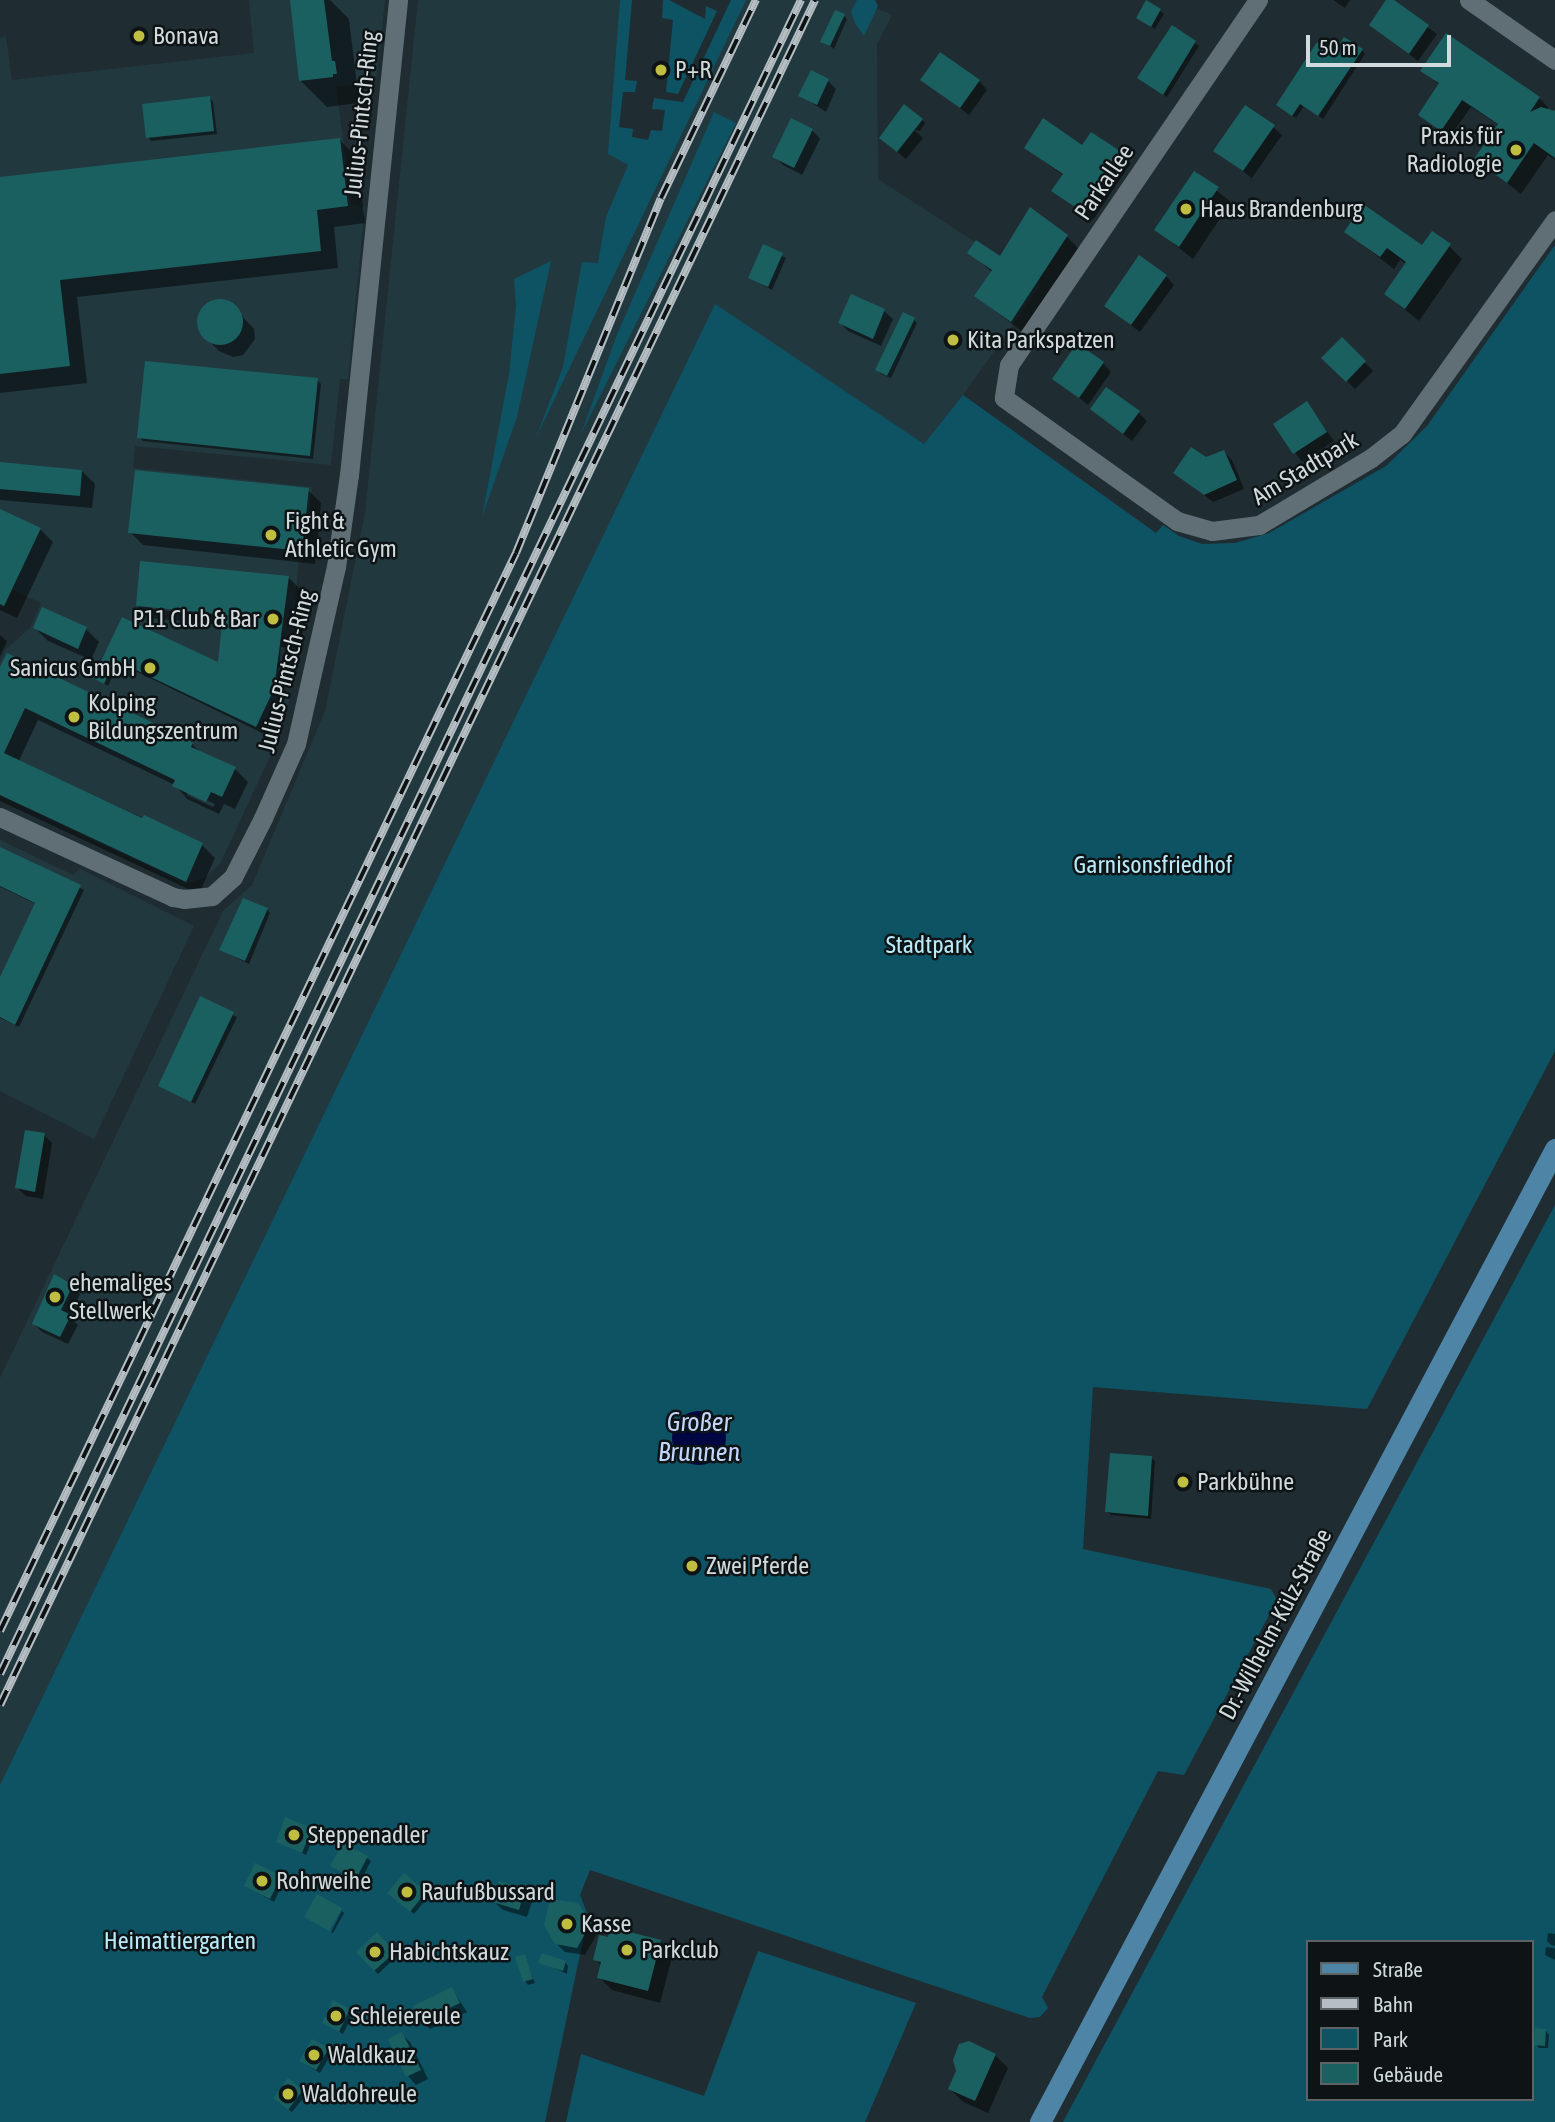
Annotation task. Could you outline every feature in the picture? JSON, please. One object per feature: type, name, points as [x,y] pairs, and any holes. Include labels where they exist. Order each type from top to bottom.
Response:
[{"type":"main road","name":"Dr.-Wilhelm-Külz-Straße","points":[[1040,2122],[1555,1149]]},
{"type":"street","name":"Julius-Pintsch-Ring","points":[[0,817],[173,897],[184,899],[212,896],[233,877],[264,818],[296,744],[336,567],[349,475],[398,0]]},
{"type":"street","name":"Parkallee","points":[[1004,398],[1009,365],[1258,0]]},
{"type":"street","points":[[1469,0],[1555,60]]},
{"type":"street","name":"Am Stadtpark","points":[[1004,398],[1177,521],[1212,531],[1259,525],[1371,458],[1402,434],[1555,220]]},
{"type":"shaded area","points":[[249,0],[385,0],[376,82],[336,87],[352,204],[365,207],[348,379],[340,379],[331,465],[135,446],[133,468],[312,487],[305,558],[299,558],[292,638],[283,637],[277,690],[290,697],[280,735],[220,864],[206,877],[186,884],[0,796],[0,662],[6,649],[30,628],[41,603],[13,590],[4,608],[0,607],[0,38],[6,37],[12,80],[254,53]]},
{"type":"shaded area","points":[[418,0],[626,0],[614,139],[665,148],[737,0],[857,0],[892,15],[877,44],[878,179],[1041,285],[963,395],[924,444],[715,305],[0,1785],[0,1378],[223,911],[252,885],[325,711],[365,513]]},
{"type":"shaded area","points":[[0,840],[73,875],[80,869],[194,926],[94,1139],[0,1091]]},
{"type":"green space","points":[[620,0],[632,0],[625,80],[637,81],[635,92],[623,92],[619,127],[633,129],[632,137],[648,140],[651,130],[662,131],[665,110],[652,109],[654,98],[683,102],[731,0],[746,0],[535,440],[563,367],[582,262],[598,263],[606,217],[628,165],[608,154]]},
{"type":"green space","points":[[663,0],[669,0],[705,19],[706,6],[717,11],[678,94],[666,92],[673,20],[662,18]]},
{"type":"green space","points":[[857,0],[875,0],[878,6],[864,36],[851,12]]},
{"type":"green space","points":[[714,112],[736,123],[581,434],[616,337]]},
{"type":"green space","name":"Stadtpark","points":[[1555,245],[1555,1051],[1367,1409],[1093,1387],[1083,1549],[1271,1589],[1277,1600],[1184,1775],[1158,1771],[1042,1997],[1048,2008],[1040,2017],[1030,2018],[590,1870],[580,1895],[591,1923],[584,1935],[545,2122],[0,2122],[0,1785],[715,304],[924,444],[963,395],[1156,533],[1163,525],[1179,536],[1202,544],[1235,543],[1269,533],[1386,466],[1427,426]]},
{"type":"green space","points":[[551,261],[517,417],[482,517],[509,374],[516,306],[514,279]]},
{"type":"green space","points":[[1555,1205],[1555,2122],[1063,2122]]},
{"type":"green space","points":[[758,1951],[916,2003],[865,2122],[566,2122],[581,2054],[704,2096]]},
{"type":"water","name":"Großer Brunnen","points":[[699,1411],[718,1419],[726,1438],[718,1457],[699,1465],[680,1457],[672,1438],[680,1419]]},
{"type":"building","points":[[290,0],[324,0],[332,61],[335,61],[337,74],[333,74],[333,77],[299,81]]},
{"type":"building","points":[[1146,0],[1161,9],[1151,27],[1136,18]]},
{"type":"building","points":[[1386,0],[1394,0],[1429,25],[1409,54],[1369,25]]},
{"type":"building","points":[[835,10],[845,14],[830,46],[820,42]]},
{"type":"building","points":[[1172,25],[1196,41],[1163,95],[1137,78]]},
{"type":"building","points":[[1446,33],[1540,97],[1530,112],[1541,107],[1555,111],[1555,158],[1534,143],[1507,183],[1474,159],[1498,124],[1462,100],[1441,131],[1418,115],[1439,83],[1420,71]]},
{"type":"building","points":[[1344,37],[1363,49],[1318,116],[1300,104],[1292,116],[1276,105],[1317,42],[1333,53]]},
{"type":"building","points":[[940,52],[980,80],[960,108],[920,80]]},
{"type":"building","points":[[811,70],[829,79],[817,105],[798,96]]},
{"type":"building","points":[[210,96],[214,131],[146,138],[142,104]]},
{"type":"building","points":[[904,104],[923,119],[897,152],[879,138]]},
{"type":"building","points":[[1245,105],[1275,125],[1243,171],[1213,151]]},
{"type":"building","points":[[791,118],[813,129],[794,168],[772,157]]},
{"type":"building","points":[[1043,118],[1082,145],[1091,132],[1123,153],[1084,213],[1051,191],[1063,174],[1024,148]]},
{"type":"building","points":[[340,138],[348,206],[317,210],[321,251],[60,280],[70,366],[0,374],[0,177]]},
{"type":"building","name":"Haus Brandenburg","points":[[1194,171],[1219,187],[1179,247],[1154,230]]},
{"type":"building","points":[[1363,204],[1422,245],[1432,231],[1451,244],[1405,309],[1384,294],[1406,262],[1387,248],[1380,257],[1344,232]]},
{"type":"building","points":[[1030,207],[1068,235],[1011,322],[974,296],[992,270],[967,253],[976,240],[1000,256]]},
{"type":"building","points":[[763,244],[783,253],[768,287],[748,278]]},
{"type":"building","points":[[1139,255],[1167,275],[1131,325],[1104,306]]},
{"type":"building","points":[[851,294],[885,309],[873,339],[838,323]]},
{"type":"building","points":[[220,299],[236,306],[243,322],[236,338],[220,345],[204,338],[197,322],[204,306]]},
{"type":"building","points":[[903,312],[915,318],[887,376],[875,370]]},
{"type":"building","points":[[1342,337],[1366,361],[1346,382],[1321,358]]},
{"type":"building","points":[[1077,343],[1104,362],[1079,398],[1052,379]]},
{"type":"building","points":[[145,361],[318,378],[310,456],[137,438]]},
{"type":"building","points":[[1106,387],[1140,411],[1123,434],[1090,409]]},
{"type":"building","points":[[1307,401],[1327,432],[1293,454],[1273,424]]},
{"type":"building","points":[[1191,447],[1206,457],[1224,450],[1237,480],[1204,495],[1173,473]]},
{"type":"building","points":[[0,462],[82,470],[80,496],[0,489]]},
{"type":"building","points":[[135,470],[309,488],[302,551],[128,533]]},
{"type":"building","points":[[0,509],[41,528],[4,606],[0,604]]},
{"type":"building","points":[[140,561],[289,576],[274,689],[256,727],[115,660],[104,684],[93,678],[122,617],[218,662],[223,614],[136,606]]},
{"type":"building","points":[[42,607],[87,627],[78,649],[33,628]]},
{"type":"building","points":[[7,653],[193,742],[191,747],[236,767],[222,797],[211,792],[206,802],[172,786],[175,780],[25,708],[4,753],[142,818],[144,815],[203,843],[186,882],[0,795],[0,667]]},
{"type":"building","points":[[0,847],[81,885],[15,1025],[0,1017],[0,977],[35,903],[0,886]]},
{"type":"building","points":[[243,898],[268,908],[245,961],[219,950]]},
{"type":"building","points":[[200,996],[234,1012],[191,1102],[158,1086]]},
{"type":"building","points":[[25,1130],[45,1133],[35,1192],[15,1188]]},
{"type":"building","name":"ehemaliges Stellwerk","points":[[54,1274],[73,1285],[61,1310],[71,1315],[60,1337],[32,1324]]},
{"type":"building","points":[[1110,1453],[1152,1456],[1148,1516],[1105,1512]]},
{"type":"building","name":"Steppenadler","points":[[285,1817],[312,1828],[302,1853],[276,1842]]},
{"type":"building","points":[[343,1843],[368,1856],[356,1879],[330,1866]]},
{"type":"building","name":"Rohrweihe","points":[[255,1863],[281,1876],[270,1899],[244,1886]]},
{"type":"building","name":"Raufußbussard","points":[[404,1873],[426,1892],[410,1912],[387,1893]]},
{"type":"building","points":[[499,1881],[525,1889],[519,1910],[492,1902]]},
{"type":"building","points":[[317,1894],[342,1908],[329,1931],[304,1917]]},
{"type":"building","name":"Kasse","points":[[550,1899],[578,1903],[591,1923],[577,1948],[555,1944],[544,1925]]},
{"type":"building","name":"Parkclub","points":[[610,1927],[661,1940],[648,1991],[597,1978],[601,1962],[593,1960],[599,1935],[608,1937]]},
{"type":"building","name":"Habichtskauz","points":[[377,1932],[395,1952],[374,1971],[356,1952]]},
{"type":"building","points":[[542,1953],[566,1961],[563,1971],[538,1963]]},
{"type":"building","points":[[525,1954],[533,1979],[523,1982],[515,1957]]},
{"type":"building","points":[[452,1987],[460,2003],[421,2022],[413,2006]]},
{"type":"building","name":"Schleiereule","points":[[333,2000],[350,2009],[339,2032],[322,2023]]},
{"type":"building","points":[[1535,2028],[1546,2029],[1545,2046],[1534,2045]]},
{"type":"building","points":[[402,2032],[421,2070],[406,2077],[388,2039]]},
{"type":"building","name":"Waldkauz","points":[[312,2039],[329,2048],[316,2070],[299,2061]]},
{"type":"building","points":[[969,2041],[996,2054],[975,2101],[948,2089],[956,2071],[953,2060],[959,2044]]},
{"type":"building","name":"Waldohreule","points":[[288,2078],[303,2090],[288,2110],[273,2098]]},
{"type":"railway","points":[[0,1631],[516,553],[661,198],[756,0]]},
{"type":"railway","points":[[0,1674],[801,0]]},
{"type":"railway","points":[[0,1705],[815,0]]},
{"type":"place","name":"Bonava","points":[[139,36]]},
{"type":"place","name":"P+R","points":[[661,70]]},
{"type":"place","name":"Praxis für Radiologie","points":[[1516,150]]},
{"type":"place","name":"Haus Brandenburg","points":[[1186,209]]},
{"type":"place","name":"Kita Parkspatzen","points":[[953,340]]},
{"type":"place","name":"Fight & Athletic Gym","points":[[271,535]]},
{"type":"place","name":"P11 Club & Bar","points":[[273,619]]},
{"type":"place","name":"Sanicus GmbH","points":[[150,668]]},
{"type":"place","name":"Kolping Bildungszentrum","points":[[74,717]]},
{"type":"place","name":"ehemaliges Stellwerk","points":[[55,1297]]},
{"type":"place","name":"Parkbühne","points":[[1183,1482]]},
{"type":"place","name":"Zwei Pferde","points":[[692,1566]]},
{"type":"place","name":"Steppenadler","points":[[294,1835]]},
{"type":"place","name":"Rohrweihe","points":[[262,1881]]},
{"type":"place","name":"Raufußbussard","points":[[407,1892]]},
{"type":"place","name":"Kasse","points":[[567,1924]]},
{"type":"place","name":"Parkclub","points":[[627,1950]]},
{"type":"place","name":"Habichtskauz","points":[[375,1952]]},
{"type":"place","name":"Schleiereule","points":[[336,2016]]},
{"type":"place","name":"Waldkauz","points":[[314,2055]]},
{"type":"place","name":"Waldohreule","points":[[288,2094]]},
{"type":"park label","name":"Garnisonsfriedhof","points":[[1153,865]]},
{"type":"park label","name":"Heimattiergarten","points":[[180,1941]]}]
